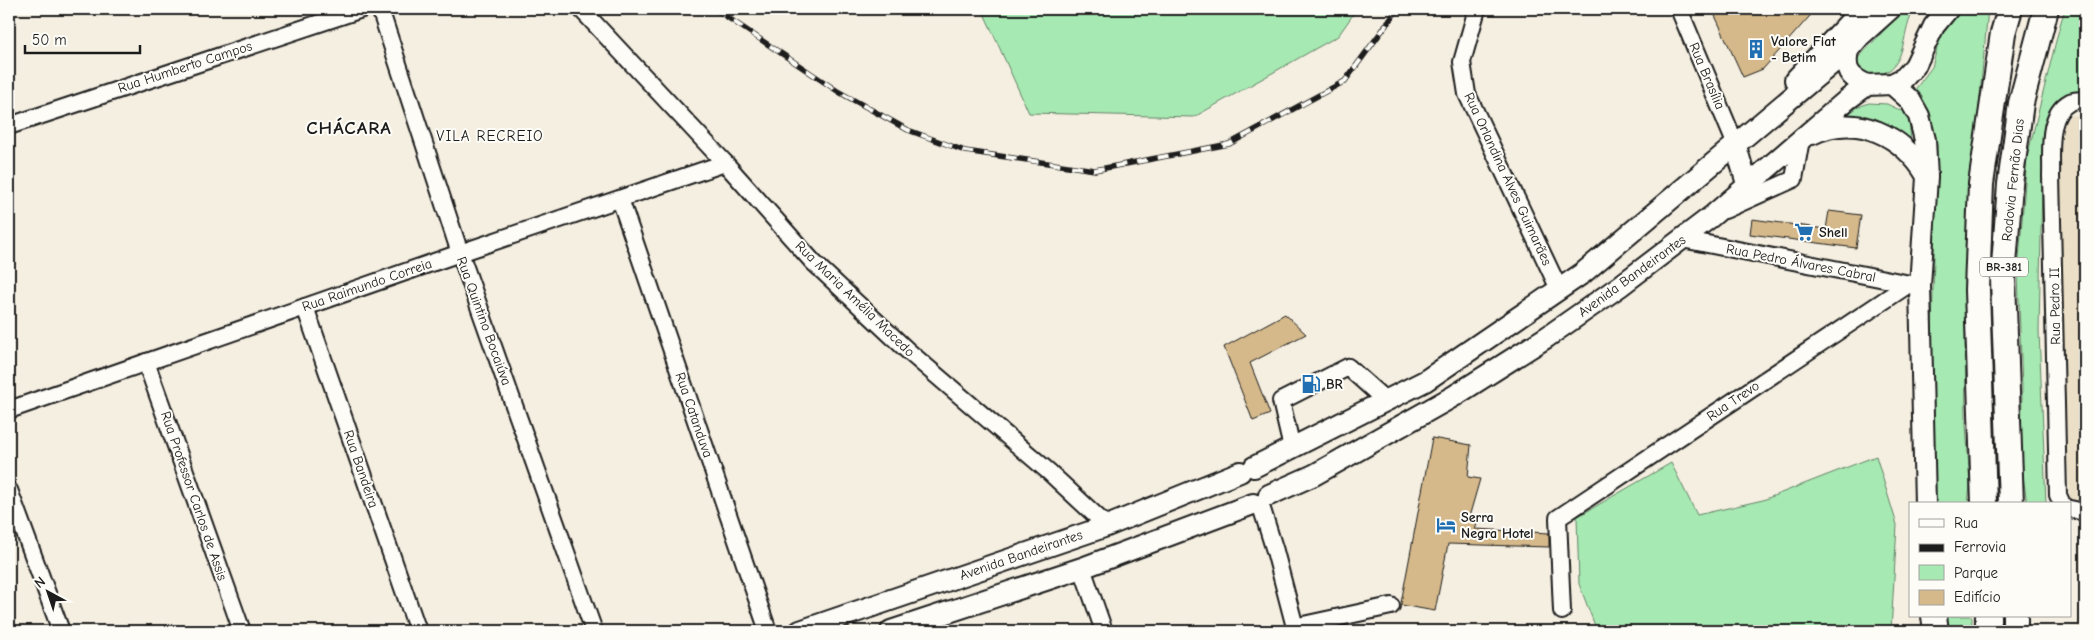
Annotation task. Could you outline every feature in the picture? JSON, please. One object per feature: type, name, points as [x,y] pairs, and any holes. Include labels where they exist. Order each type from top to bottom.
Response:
[{"type":"highway","name":"Rodovia Fernão Dias","points":[[1984,502],[1977,290],[1981,184],[2003,33],[2010,9]]},
{"type":"highway","name":"Rodovia Fernão Dias","points":[[2011,502],[2003,279],[2010,184],[2021,103],[2046,9]]},
{"type":"highway","points":[[1934,618],[1936,631]]},
{"type":"highway","points":[[1988,618],[1988,631]]},
{"type":"highway","points":[[2015,618],[2016,631]]},
{"type":"main road","points":[[1747,184],[1735,143],[1862,9]]},
{"type":"main road","name":"Avenida Bandeirantes","points":[[800,631],[1107,526],[1247,470],[1425,380],[1583,273],[1735,143],[1848,50],[1860,36],[1890,9]]},
{"type":"main road","points":[[1848,50],[1845,62],[1849,73],[1858,81],[1867,85],[1892,84],[1904,78],[1915,66],[1934,26],[1948,9]]},
{"type":"main road","points":[[1892,84],[1910,100],[1919,116],[1925,140],[1927,177],[1914,285],[1925,502]]},
{"type":"main road","name":"Avenida Bandeirantes","points":[[892,631],[932,625],[1261,500],[1314,476],[1454,396],[1563,326],[1620,286],[1712,216],[1848,98],[1867,85]]},
{"type":"main road","points":[[1801,139],[1818,131],[1836,127],[1854,126],[1873,130],[1890,137],[1905,147],[1927,177]]},
{"type":"main road","points":[[1260,468],[1269,476],[1272,483],[1261,500],[1242,500],[1238,496],[1235,484],[1247,470],[1260,468]]},
{"type":"main road","points":[[1927,618],[1927,631]]},
{"type":"street","name":"Rua Humberto Campos","points":[[9,126],[362,9]]},
{"type":"street","name":"Rua Quintino Bocaiúva","points":[[380,9],[460,253],[594,631]]},
{"type":"street","name":"Rua Maria Amélia Macedo","points":[[581,9],[726,163],[813,262],[908,351],[1048,471],[1107,526]]},
{"type":"street","name":"Rua Orlandina Alves Guimarães","points":[[1477,9],[1462,62],[1467,94],[1559,290]]},
{"type":"street","name":"Rua Brasília","points":[[1679,9],[1735,143]]},
{"type":"street","name":"Rua Pedro II","points":[[2061,502],[2058,495],[2051,175],[2053,126],[2061,110],[2071,101],[2085,100]]},
{"type":"street","points":[[1712,216],[1794,179],[1801,139]]},
{"type":"street","name":"Rua Raimundo Correia","points":[[9,410],[460,253],[726,163]]},
{"type":"street","name":"Rua Catanduva","points":[[620,199],[768,631]]},
{"type":"street","name":"Rua Pedro Álvares Cabral","points":[[1682,239],[1914,285]]},
{"type":"street","name":"Rua Trevo","points":[[1562,610],[1558,518],[1914,285]]},
{"type":"street","name":"Rua Bandeira","points":[[305,307],[418,631]]},
{"type":"street","name":"Rua Professor Carlos de Assis","points":[[146,362],[242,631]]},
{"type":"street","points":[[1292,448],[1281,401],[1348,366],[1386,401]]},
{"type":"street","points":[[9,490],[61,631]]},
{"type":"street","points":[[1261,500],[1295,629],[1391,606]]},
{"type":"street","points":[[2072,509],[2085,512]]},
{"type":"street","points":[[1082,568],[1104,631]]},
{"type":"street","points":[[2022,618],[2026,631]]},
{"type":"shaded area","points":[[2071,115],[2085,115],[2085,506],[2070,502],[2052,137]]},
{"type":"shaded area","points":[[2085,536],[2085,631],[2078,631],[2081,537]]},
{"type":"green space","points":[[982,9],[1357,9],[1338,36],[1194,117],[1029,113]]},
{"type":"green space","points":[[1904,9],[1915,9],[1899,57],[1894,65],[1888,71],[1878,74],[1864,72],[1857,66],[1858,58]]},
{"type":"green space","points":[[1958,9],[1988,9],[1968,226],[1965,327],[1966,424],[1970,485],[1968,502],[1935,502],[1932,329],[1937,145],[1914,91],[1932,67],[1942,29]]},
{"type":"green space","points":[[2065,9],[2085,9],[2085,95],[2064,96],[2043,132],[2039,331],[2046,502],[2027,502],[2021,462],[2022,388],[2018,272],[2027,157]]},
{"type":"green space","points":[[1869,103],[1887,104],[1908,114],[1911,139],[1847,115],[1858,107]]},
{"type":"green space","points":[[1876,456],[1897,525],[1891,631],[1597,631],[1579,584],[1577,517],[1671,463],[1697,515],[1763,500]]},
{"type":"green space","points":[[1944,618],[1972,618],[1972,631],[1947,631]]},
{"type":"building","name":"Valore Fiat - Betim","points":[[1712,9],[1816,9],[1763,69],[1743,77]]},
{"type":"building","name":"Shell","points":[[1829,211],[1861,215],[1856,248],[1750,234],[1752,219],[1826,229]]},
{"type":"building","points":[[1285,314],[1306,334],[1250,363],[1270,414],[1253,421],[1224,347]]},
{"type":"building","name":"Serra Negra Hotel","points":[[1432,438],[1471,445],[1468,477],[1480,479],[1469,517],[1479,520],[1475,529],[1549,533],[1549,547],[1448,544],[1435,611],[1401,605]]},
{"type":"railway","points":[[715,9],[839,92],[908,130],[965,151],[1095,170],[1229,144],[1345,81],[1398,9]]},
{"type":"place","name":"Valore Fiat - Betim","points":[[1756,49]]},
{"type":"place","name":"Shell","points":[[1804,232]]},
{"type":"place","name":"BR","points":[[1311,384]]},
{"type":"place","name":"Serra Negra Hotel","points":[[1446,525]]},
{"type":"district","name":"CHÁCARA","points":[[349,128]]},
{"type":"district","name":"VILA RECREIO","points":[[490,136]]}]
